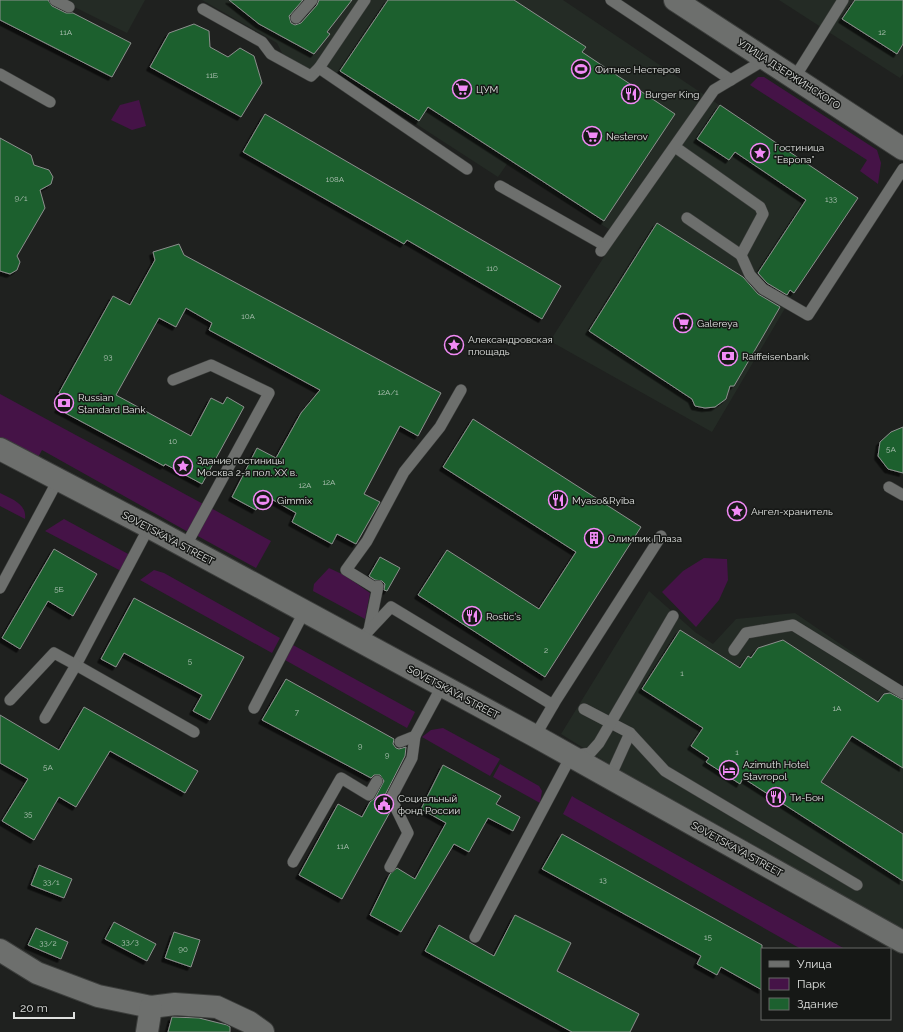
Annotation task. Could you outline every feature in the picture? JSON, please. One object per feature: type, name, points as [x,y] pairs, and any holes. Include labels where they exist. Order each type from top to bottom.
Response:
[{"type":"main road","name":"УЛИЦА ДЗЕРЖИНСКОГО","points":[[675,0],[903,149]]},
{"type":"main road","name":"SOVETSKAYA STREET","points":[[0,449],[185,547],[276,589],[304,612],[364,636],[442,686],[535,736],[903,942]]},
{"type":"main road","points":[[0,936],[37,973]]},
{"type":"main road","points":[[0,950],[37,973],[98,996],[151,1007],[175,1004],[217,1007],[249,1022],[263,1032]]},
{"type":"main road","points":[[148,1032],[151,1007]]},
{"type":"lane","points":[[55,0],[69,7]]},
{"type":"lane","points":[[296,18],[312,0]]},
{"type":"lane","points":[[203,9],[262,42],[271,54],[311,76],[319,68],[366,0]]},
{"type":"lane","points":[[611,0],[731,80]]},
{"type":"lane","points":[[795,77],[843,0]]},
{"type":"lane","points":[[500,186],[602,248],[714,90],[766,59]]},
{"type":"lane","points":[[319,68],[467,169]]},
{"type":"lane","points":[[0,74],[50,102]]},
{"type":"lane","points":[[675,147],[760,207],[763,214],[741,255]]},
{"type":"lane","points":[[687,218],[741,255],[750,275],[763,289],[808,315],[903,169]]},
{"type":"lane","points":[[173,380],[211,365],[269,393],[185,547]]},
{"type":"lane","points":[[364,636],[377,588],[346,570],[367,541],[404,472],[440,426],[461,390]]},
{"type":"lane","points":[[0,588],[58,480]]},
{"type":"lane","points":[[890,487],[903,495]]},
{"type":"lane","points":[[45,718],[76,665],[149,528]]},
{"type":"lane","points":[[535,736],[553,705],[661,536]]},
{"type":"lane","points":[[364,636],[390,607],[553,705]]},
{"type":"lane","points":[[254,708],[304,612]]},
{"type":"lane","points":[[475,937],[571,756],[590,753],[599,743],[674,616]]},
{"type":"lane","points":[[734,650],[746,633],[793,625],[903,693]]},
{"type":"lane","points":[[10,700],[54,653],[194,732]]},
{"type":"lane","points":[[390,868],[408,833],[391,798],[412,758],[415,736],[442,686]]},
{"type":"lane","points":[[584,709],[630,733],[665,771],[857,885]]},
{"type":"lane","points":[[610,778],[630,733]]},
{"type":"lane","points":[[400,742],[415,736]]},
{"type":"lane","points":[[293,862],[341,778],[369,795],[377,781]]},
{"type":"shaded area","points":[[60,0],[145,0],[127,33]]},
{"type":"shaded area","points":[[202,0],[563,0],[858,198],[794,293],[712,432],[550,341],[618,235],[507,164],[498,177],[319,61],[310,71],[284,57],[277,43]]},
{"type":"shaded area","points":[[779,0],[903,0],[903,74],[900,78]]},
{"type":"shaded area","points":[[649,591],[695,632],[713,644],[736,619],[795,613],[903,687],[903,929],[896,929],[627,775],[561,734]]},
{"type":"green space","points":[[758,77],[764,77],[877,150],[881,163],[878,184],[860,171],[867,160],[750,85]]},
{"type":"green space","points":[[139,100],[146,126],[132,130],[111,120],[120,105]]},
{"type":"green space","points":[[0,394],[205,505],[190,533],[42,450],[36,461],[0,443]]},
{"type":"green space","points":[[0,493],[14,500],[24,509],[25,519],[0,506]]},
{"type":"green space","points":[[209,507],[271,541],[256,568],[194,534]]},
{"type":"green space","points":[[64,519],[130,555],[121,571],[45,531]]},
{"type":"green space","points":[[704,558],[727,559],[728,580],[719,600],[696,627],[662,592],[683,571]]},
{"type":"green space","points":[[329,568],[346,576],[370,593],[365,619],[313,591],[314,584]]},
{"type":"green space","points":[[154,570],[164,573],[280,638],[272,653],[140,580]]},
{"type":"green space","points":[[293,645],[415,712],[407,728],[285,660]]},
{"type":"green space","points":[[443,728],[500,759],[490,776],[422,737],[431,730]]},
{"type":"green space","points":[[500,764],[539,786],[542,791],[540,803],[493,777]]},
{"type":"green space","points":[[572,796],[843,948],[799,948],[563,814]]},
{"type":"building","points":[[0,0],[48,0],[52,6],[66,13],[73,13],[131,43],[112,77],[0,20]]},
{"type":"building","points":[[229,0],[303,0],[289,16],[291,23],[295,25],[301,23],[317,5],[319,0],[352,0],[327,32],[330,34],[314,54],[259,24]]},
{"type":"building","name":"ЦУМ","points":[[388,0],[514,0],[586,47],[582,52],[675,114],[604,221],[428,107],[419,121],[340,71]]},
{"type":"building","points":[[855,0],[903,0],[903,44],[897,54],[842,19]]},
{"type":"building","points":[[194,24],[209,31],[210,47],[228,57],[240,48],[254,56],[262,83],[241,117],[150,67],[169,33]]},
{"type":"building","points":[[720,105],[858,198],[794,293],[790,290],[787,295],[767,283],[758,273],[806,200],[735,152],[729,160],[697,139]]},
{"type":"building","points":[[265,114],[561,286],[542,319],[407,240],[404,244],[243,152]]},
{"type":"building","points":[[0,138],[31,155],[34,165],[49,170],[53,177],[51,184],[40,190],[45,208],[17,256],[20,262],[17,270],[10,274],[0,271]]},
{"type":"building","name":"Galereya","points":[[657,223],[743,277],[758,294],[780,307],[734,386],[730,386],[726,399],[715,407],[705,408],[695,406],[692,399],[589,331]]},
{"type":"building","points":[[179,244],[184,255],[441,393],[418,436],[400,426],[364,494],[380,502],[356,544],[337,534],[332,544],[292,522],[296,513],[268,497],[264,504],[260,502],[256,510],[232,497],[257,448],[276,458],[301,413],[320,390],[209,330],[212,323],[186,308],[176,327],[159,318],[116,395],[191,436],[211,398],[223,404],[227,397],[244,407],[202,484],[165,464],[164,466],[58,409],[65,397],[59,393],[113,296],[130,305],[155,260],[153,252]]},
{"type":"building","name":"Олимпик Плаза","points":[[473,419],[641,527],[545,677],[418,595],[447,550],[539,609],[576,552],[443,467]]},
{"type":"building","points":[[903,427],[903,473],[888,469],[878,456],[880,442],[891,432]]},
{"type":"building","points":[[54,549],[97,574],[73,616],[48,601],[20,649],[2,638]]},
{"type":"building","points":[[380,557],[400,568],[387,591],[384,590],[385,584],[382,581],[375,580],[369,576]]},
{"type":"building","points":[[134,598],[244,657],[210,720],[193,711],[202,695],[124,653],[116,667],[101,659]]},
{"type":"building","points":[[680,630],[740,668],[748,656],[751,658],[758,648],[783,640],[878,702],[884,694],[890,693],[903,700],[903,768],[852,736],[821,782],[903,834],[903,881],[743,778],[740,784],[706,762],[709,758],[691,746],[703,728],[642,689]]},
{"type":"building","points":[[286,679],[394,739],[393,744],[396,748],[399,749],[406,747],[405,756],[385,795],[385,801],[390,812],[342,899],[299,875],[338,804],[362,817],[384,781],[380,775],[374,775],[371,778],[262,720]]},
{"type":"building","points":[[84,707],[198,771],[185,793],[110,751],[76,807],[59,797],[34,840],[2,821],[28,779],[0,763],[0,715],[59,750]]},
{"type":"building","points":[[443,765],[501,796],[496,804],[520,817],[513,831],[488,818],[469,852],[454,844],[401,932],[370,915],[390,874],[397,868],[415,879],[446,823],[421,809]]},
{"type":"building","points":[[562,834],[762,945],[761,989],[721,967],[717,975],[697,964],[701,956],[542,869]]},
{"type":"building","points":[[39,865],[72,879],[64,898],[31,885]]},
{"type":"building","points":[[515,915],[571,943],[557,971],[639,1014],[630,1032],[572,1032],[425,951],[439,925],[494,956]]},
{"type":"building","points":[[114,922],[156,944],[147,961],[105,939]]},
{"type":"building","points":[[36,928],[68,942],[61,959],[28,945]]},
{"type":"building","points":[[174,932],[200,940],[191,967],[165,958]]},
{"type":"building","points":[[172,1017],[199,1018],[227,1025],[230,1027],[230,1032],[168,1032]]},
{"type":"place","name":"Фитнес Нестеров","points":[[581,69]]},
{"type":"place","name":"ЦУМ","points":[[462,89]]},
{"type":"place","name":"Burger King","points":[[631,94]]},
{"type":"place","name":"Nesterov","points":[[592,136]]},
{"type":"place","name":"Гостиница \"Европа\"","points":[[760,153]]},
{"type":"place","name":"Galereya","points":[[683,323]]},
{"type":"place","name":"Александровская площадь","points":[[454,345]]},
{"type":"place","name":"Raiffeisenbank","points":[[728,356]]},
{"type":"place","name":"Russian Standard Bank","points":[[64,403]]},
{"type":"place","name":"Здание гостиницы Москва 2-я пол. ХХ в.","points":[[183,466]]},
{"type":"place","name":"Gimmix","points":[[263,500]]},
{"type":"place","name":"Myaso&Ryiba","points":[[558,500]]},
{"type":"place","name":"Ангел-хранитель","points":[[737,511]]},
{"type":"place","name":"Олимпик Плаза","points":[[594,538]]},
{"type":"place","name":"Rostic's","points":[[472,616]]},
{"type":"place","name":"Azimuth Hotel Stavropol","points":[[729,770]]},
{"type":"place","name":"Ти-Бон","points":[[776,797]]},
{"type":"place","name":"Социальный фонд России","points":[[384,804]]}]
